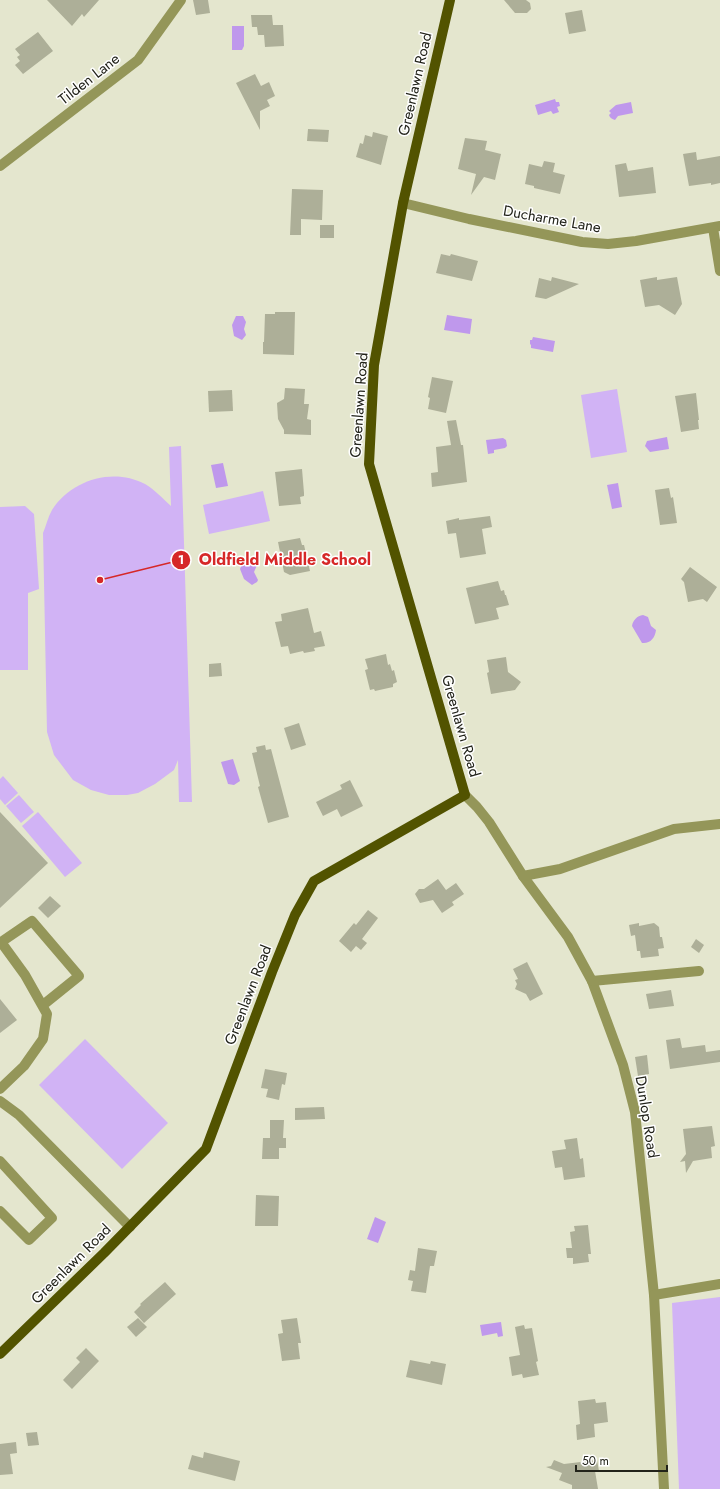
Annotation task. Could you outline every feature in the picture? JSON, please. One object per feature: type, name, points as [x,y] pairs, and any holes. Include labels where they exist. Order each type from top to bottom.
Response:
[{"type":"main road","name":"Greenlawn Road","points":[[0,1354],[130,1227],[206,1149],[272,972],[295,915],[314,880],[465,795],[369,464],[374,365],[403,202],[450,0]]},
{"type":"street","name":"Tilden Lane","points":[[0,166],[138,60],[181,0]]},
{"type":"street","name":"Ducharme Lane","points":[[403,202],[469,219],[582,242],[608,244],[636,241],[717,227]]},
{"type":"street","points":[[717,227],[720,271]]},
{"type":"street","name":"Dunlop Road","points":[[465,795],[489,822],[523,876],[568,937],[592,981],[623,1066],[635,1112],[654,1295],[664,1489]]},
{"type":"street","points":[[523,876],[560,869],[674,829],[720,824]]},
{"type":"street","points":[[0,1088],[24,1066],[43,1039],[48,1014],[25,974],[1,942],[32,921],[80,976],[43,1005]]},
{"type":"street","points":[[592,981],[699,971]]},
{"type":"street","points":[[0,1101],[19,1115],[130,1227]]},
{"type":"street","points":[[0,1161],[52,1218],[29,1240],[0,1211]]},
{"type":"street","points":[[654,1295],[720,1284]]},
{"type":"shaded area","points":[[232,26],[244,26],[244,46],[242,50],[232,50]]},
{"type":"shaded area","points":[[555,99],[556,102],[559,102],[560,106],[557,107],[559,112],[553,114],[551,111],[538,115],[535,105]]},
{"type":"shaded area","points":[[631,102],[633,113],[618,116],[615,120],[610,117],[609,115],[611,113],[609,111],[616,105]]},
{"type":"shaded area","points":[[447,315],[472,319],[470,334],[444,330]]},
{"type":"shaded area","points":[[236,316],[243,316],[246,322],[244,329],[246,335],[242,340],[234,336],[232,325]]},
{"type":"shaded area","points":[[533,337],[555,341],[553,352],[531,348],[530,340],[532,340]]},
{"type":"shaded area","points":[[617,389],[627,452],[591,458],[581,395]]},
{"type":"shaded area","points":[[667,437],[669,449],[650,452],[645,446],[647,441]]},
{"type":"shaded area","points":[[503,438],[506,440],[507,446],[505,448],[494,450],[494,453],[488,454],[486,440]]},
{"type":"shaded area","points":[[181,446],[192,802],[179,802],[178,760],[174,770],[155,784],[138,793],[127,795],[109,795],[91,790],[73,780],[54,755],[47,732],[43,533],[52,510],[60,500],[81,484],[94,479],[120,477],[133,479],[149,486],[171,506],[169,447]]},
{"type":"shaded area","points":[[223,463],[228,486],[216,488],[211,465]]},
{"type":"shaded area","points":[[618,483],[622,507],[612,509],[607,485]]},
{"type":"shaded area","points":[[263,491],[270,521],[209,534],[203,505]]},
{"type":"shaded area","points":[[25,506],[34,514],[39,589],[28,593],[28,670],[0,670],[0,507]]},
{"type":"shaded area","points":[[252,559],[258,563],[254,572],[258,580],[252,585],[244,579],[240,569],[242,564]]},
{"type":"shaded area","points":[[643,615],[648,617],[651,626],[656,630],[655,636],[647,643],[642,643],[632,626],[633,622],[639,616]]},
{"type":"shaded area","points":[[233,759],[240,781],[234,785],[228,784],[221,762]]},
{"type":"shaded area","points":[[3,776],[18,793],[5,805],[0,799],[0,779]]},
{"type":"shaded area","points":[[19,795],[34,812],[21,823],[6,806]]},
{"type":"shaded area","points":[[38,812],[82,863],[65,877],[22,826]]},
{"type":"shaded area","points":[[85,1039],[168,1123],[122,1169],[39,1085]]},
{"type":"shaded area","points":[[375,1217],[386,1222],[378,1243],[367,1239]]},
{"type":"shaded area","points":[[720,1297],[720,1489],[679,1489],[672,1303]]},
{"type":"shaded area","points":[[501,1322],[503,1336],[498,1337],[497,1333],[482,1336],[480,1325]]},
{"type":"building","points":[[47,0],[99,0],[84,17],[82,14],[72,26]]},
{"type":"building","points":[[193,0],[208,0],[210,13],[196,15]]},
{"type":"building","points":[[504,0],[526,0],[530,3],[531,9],[527,13],[515,13]]},
{"type":"building","points":[[582,10],[586,31],[569,34],[565,13]]},
{"type":"building","points":[[251,15],[272,15],[273,25],[283,25],[284,46],[265,47],[264,35],[258,35],[257,27],[252,27]]},
{"type":"building","points":[[38,32],[53,51],[23,74],[15,65],[20,61],[17,57],[20,55],[15,49]]},
{"type":"building","points":[[255,74],[261,86],[269,82],[275,96],[267,100],[270,106],[260,111],[260,130],[236,83]]},
{"type":"building","points":[[308,129],[329,130],[328,142],[307,141]]},
{"type":"building","points":[[373,132],[388,136],[381,165],[356,157],[360,143],[363,144],[365,135],[372,137]]},
{"type":"building","points":[[465,138],[487,141],[485,150],[501,154],[495,180],[484,177],[471,195],[476,174],[458,169]]},
{"type":"building","points":[[696,152],[697,160],[720,156],[720,183],[689,186],[683,154]]},
{"type":"building","points":[[544,161],[555,163],[553,172],[565,175],[560,194],[534,188],[534,186],[525,184],[529,164],[542,167]]},
{"type":"building","points":[[626,163],[628,171],[653,167],[656,193],[619,197],[615,165]]},
{"type":"building","points":[[292,189],[323,190],[322,220],[301,219],[301,235],[290,235]]},
{"type":"building","points":[[320,225],[334,225],[334,238],[320,238]]},
{"type":"building","points":[[441,254],[450,256],[451,254],[478,261],[472,281],[436,273]]},
{"type":"building","points":[[552,277],[579,284],[546,299],[535,297],[539,278],[551,281]]},
{"type":"building","points":[[657,277],[657,280],[677,277],[682,304],[675,315],[659,305],[645,307],[640,280]]},
{"type":"building","points":[[275,312],[295,312],[294,355],[263,354],[265,314],[275,314]]},
{"type":"building","points":[[432,377],[453,381],[446,413],[428,409],[430,398],[428,397]]},
{"type":"building","points":[[285,388],[305,389],[304,404],[309,404],[307,419],[311,420],[311,435],[284,434],[284,430],[278,419],[277,403],[284,399]]},
{"type":"building","points":[[232,390],[233,411],[209,412],[208,391]]},
{"type":"building","points":[[696,393],[699,429],[681,432],[675,396]]},
{"type":"building","points":[[456,420],[461,445],[463,445],[467,482],[432,487],[431,473],[438,472],[436,447],[451,445],[447,421]]},
{"type":"building","points":[[302,469],[304,496],[300,497],[301,504],[279,506],[275,472]]},
{"type":"building","points":[[669,488],[671,498],[673,497],[677,523],[660,525],[655,490]]},
{"type":"building","points":[[490,516],[492,527],[482,529],[486,554],[460,558],[456,533],[448,534],[446,521],[459,518],[459,520]]},
{"type":"building","points":[[300,538],[302,545],[304,545],[310,571],[290,575],[284,572],[278,542]]},
{"type":"building","points":[[690,567],[717,587],[707,602],[703,599],[688,602],[684,582],[681,579]]},
{"type":"building","points":[[498,581],[501,591],[504,590],[509,605],[496,608],[499,619],[475,624],[466,588]]},
{"type":"building","points":[[308,608],[314,633],[321,631],[325,646],[314,648],[315,651],[304,653],[303,651],[290,654],[288,646],[281,647],[275,622],[282,621],[281,614]]},
{"type":"building","points":[[386,654],[388,665],[390,664],[392,671],[394,670],[397,682],[393,684],[393,687],[375,691],[374,689],[370,690],[365,670],[368,669],[365,659]]},
{"type":"building","points":[[506,657],[508,672],[521,682],[515,690],[491,694],[487,673],[489,672],[487,660]]},
{"type":"building","points":[[221,663],[222,676],[209,677],[209,664]]},
{"type":"building","points":[[299,723],[306,745],[291,750],[284,728]]},
{"type":"building","points":[[265,745],[266,750],[271,749],[289,817],[268,823],[258,787],[260,786],[252,753],[257,752],[256,747]]},
{"type":"building","points":[[350,780],[363,806],[341,817],[337,809],[323,816],[316,802],[342,789],[340,785]]},
{"type":"building","points":[[0,812],[48,863],[0,908]]},
{"type":"building","points":[[438,879],[446,890],[456,883],[464,894],[452,902],[454,905],[442,913],[433,900],[420,903],[415,894],[419,889],[424,889]]},
{"type":"building","points":[[50,896],[61,906],[48,918],[38,908]]},
{"type":"building","points":[[368,910],[378,918],[362,939],[367,943],[361,950],[356,946],[351,952],[339,941],[354,923],[356,925]]},
{"type":"building","points":[[639,923],[639,926],[654,923],[659,927],[660,937],[662,937],[664,948],[658,949],[659,956],[641,958],[640,951],[637,951],[635,935],[631,936],[629,925]]},
{"type":"building","points":[[696,939],[704,945],[699,953],[691,947]]},
{"type":"building","points":[[527,962],[543,994],[530,1001],[526,994],[515,989],[517,984],[515,980],[518,979],[513,969]]},
{"type":"building","points":[[671,990],[674,1006],[649,1009],[646,994]]},
{"type":"building","points":[[0,999],[17,1020],[0,1033]]},
{"type":"building","points":[[680,1038],[682,1048],[705,1045],[706,1052],[720,1050],[720,1062],[670,1069],[666,1040]]},
{"type":"building","points":[[647,1055],[649,1074],[638,1076],[635,1057]]},
{"type":"building","points":[[265,1069],[287,1073],[285,1085],[282,1084],[279,1100],[266,1097],[268,1089],[261,1088]]},
{"type":"building","points":[[324,1107],[325,1119],[295,1120],[295,1108]]},
{"type":"building","points":[[270,1120],[284,1120],[283,1138],[286,1138],[286,1148],[279,1148],[279,1159],[262,1159],[263,1138],[270,1138]]},
{"type":"building","points":[[712,1126],[715,1146],[711,1147],[712,1158],[693,1161],[686,1173],[685,1161],[680,1162],[686,1154],[683,1129]]},
{"type":"building","points":[[577,1138],[580,1159],[583,1158],[585,1177],[564,1180],[562,1167],[555,1168],[552,1151],[566,1149],[564,1140]]},
{"type":"building","points":[[256,1195],[279,1196],[278,1226],[255,1226]]},
{"type":"building","points":[[588,1225],[591,1254],[588,1254],[589,1262],[573,1264],[573,1258],[567,1258],[566,1248],[572,1248],[570,1232],[575,1231],[574,1226]]},
{"type":"building","points":[[418,1248],[437,1251],[434,1266],[430,1266],[426,1293],[411,1291],[413,1281],[408,1280],[410,1270],[415,1271]]},
{"type":"building","points":[[165,1282],[176,1294],[144,1323],[134,1312],[141,1305],[140,1304]]},
{"type":"building","points":[[138,1318],[147,1327],[136,1337],[127,1327]]},
{"type":"building","points":[[297,1318],[301,1343],[298,1343],[300,1359],[282,1361],[278,1334],[283,1333],[281,1320]]},
{"type":"building","points":[[524,1325],[525,1329],[532,1328],[539,1375],[523,1378],[522,1374],[512,1376],[509,1357],[520,1355],[515,1327]]},
{"type":"building","points":[[86,1348],[99,1361],[72,1389],[63,1380],[80,1362],[76,1358]]},
{"type":"building","points":[[410,1360],[430,1364],[431,1361],[446,1364],[442,1385],[406,1377]]},
{"type":"building","points":[[595,1399],[596,1403],[606,1402],[608,1422],[594,1424],[595,1437],[577,1440],[576,1425],[580,1424],[578,1401]]},
{"type":"building","points":[[37,1432],[39,1445],[28,1446],[26,1433]]},
{"type":"building","points":[[16,1442],[17,1453],[10,1454],[13,1474],[0,1475],[0,1444]]},
{"type":"building","points":[[204,1452],[240,1461],[235,1481],[188,1469],[192,1455],[203,1458]]},
{"type":"building","points":[[554,1460],[564,1464],[597,1460],[599,1471],[595,1471],[598,1489],[572,1489],[572,1485],[559,1480],[562,1473],[546,1467],[551,1466]]},
{"type":"place","name":"Oldfield Middle School","points":[[100,580]]}]
